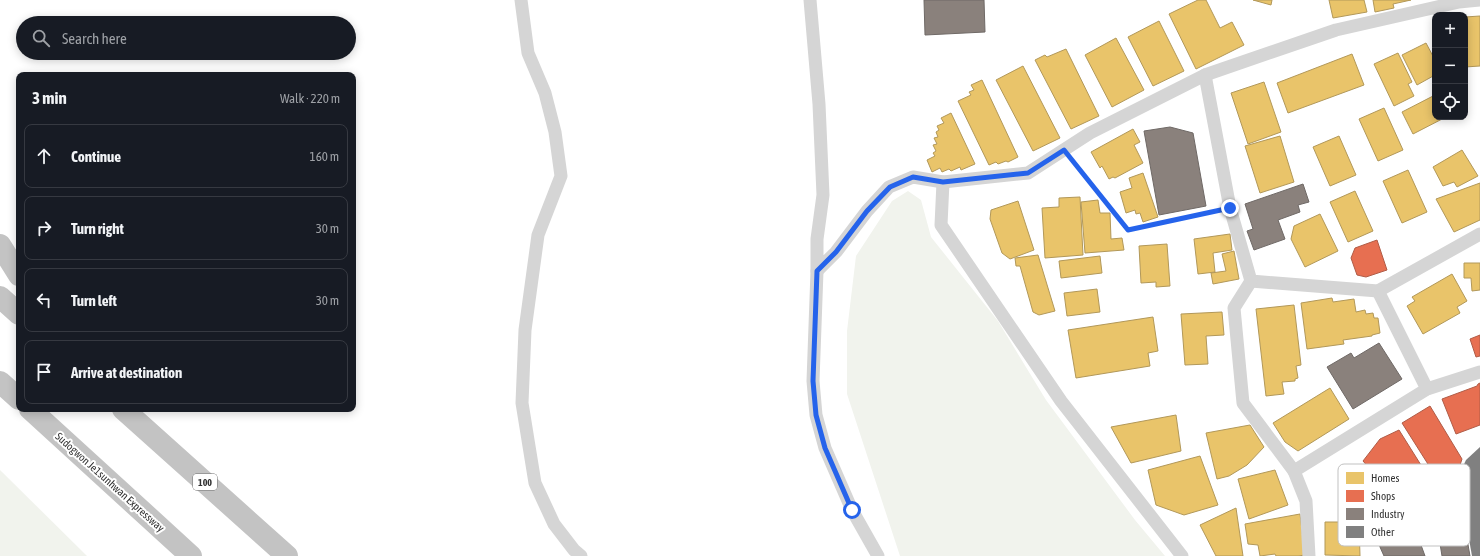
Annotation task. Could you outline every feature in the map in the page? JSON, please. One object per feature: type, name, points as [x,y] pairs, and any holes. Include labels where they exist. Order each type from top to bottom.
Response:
[{"type":"highway","points":[[0,245],[16,270]]},
{"type":"highway","points":[[0,297],[16,311]]},
{"type":"highway","points":[[0,382],[16,396]]},
{"type":"highway","name":"Sudogwon Je1sunhwan Expressway","points":[[33,412],[190,556]]},
{"type":"highway","name":"100","points":[[126,412],[287,556]]},
{"type":"lane","points":[[521,0],[528,53],[545,93],[555,132],[561,176],[538,235],[525,330],[522,403],[535,483],[554,524],[574,550],[581,556]]},
{"type":"lane","points":[[810,0],[819,111],[823,195],[817,239],[813,381],[816,415],[825,448],[852,510],[878,556]]},
{"type":"lane","points":[[817,271],[836,252],[867,211],[890,187],[913,177],[943,182],[1028,173],[1090,134],[1205,75],[1336,30],[1459,2],[1480,0]]},
{"type":"lane","points":[[1205,75],[1230,208],[1251,281],[1234,308],[1243,403],[1294,471],[1306,501],[1309,556]]},
{"type":"lane","points":[[943,182],[941,225],[1061,400],[1182,556]]},
{"type":"lane","points":[[1251,281],[1378,291],[1480,234]]},
{"type":"lane","points":[[1378,291],[1427,389]]},
{"type":"lane","points":[[1294,471],[1427,389],[1480,372]]},
{"type":"path","points":[[1064,150],[1128,230],[1230,208]]},
{"type":"shaded area","points":[[908,191],[921,200],[931,237],[998,321],[1046,400],[1135,520],[1165,556],[900,556],[847,394],[847,331],[856,256],[892,201]]},
{"type":"shaded area","points":[[0,470],[87,556],[0,556]]},
{"type":"building: Homes","points":[[1198,0],[1206,0],[1220,28],[1232,22],[1244,45],[1196,69],[1169,14]]},
{"type":"building: Homes","points":[[1253,0],[1272,0],[1271,5]]},
{"type":"building: Homes","points":[[1329,0],[1364,0],[1367,12],[1333,18]]},
{"type":"building: Homes","points":[[1373,0],[1411,0],[1393,4],[1394,8],[1375,12]]},
{"type":"building: Homes","points":[[1480,16],[1480,66],[1468,67],[1468,17]]},
{"type":"building: Homes","points":[[1159,21],[1184,71],[1153,86],[1128,37]]},
{"type":"building: Homes","points":[[1116,38],[1144,90],[1112,107],[1085,55]]},
{"type":"building: Homes","points":[[1426,43],[1432,54],[1432,77],[1417,85],[1402,55]]},
{"type":"building: Homes","points":[[1066,49],[1099,116],[1071,129],[1035,60],[1045,55],[1047,57]]},
{"type":"building: Homes","points":[[1398,53],[1412,82],[1408,84],[1414,96],[1394,106],[1374,64]]},
{"type":"building: Homes","points":[[1352,54],[1364,85],[1288,113],[1277,83]]},
{"type":"building: Homes","points":[[1023,66],[1060,138],[1033,151],[996,80]]},
{"type":"building: Homes","points":[[982,80],[1018,157],[1008,162],[1006,161],[998,164],[996,162],[989,165],[958,101],[971,95],[969,92],[974,90],[971,85]]},
{"type":"building: Homes","points":[[1264,82],[1281,132],[1248,144],[1231,93]]},
{"type":"building: Homes","points":[[1432,97],[1432,120],[1440,120],[1413,134],[1402,112]]},
{"type":"building: Homes","points":[[1384,108],[1403,150],[1378,161],[1359,119]]},
{"type":"building: Homes","points":[[951,113],[975,164],[961,170],[960,167],[951,171],[949,169],[942,172],[940,168],[932,172],[927,160],[935,156],[933,153],[936,151],[933,145],[937,144],[934,138],[938,137],[936,132],[939,130],[937,126],[944,123],[941,118]]},
{"type":"building: Homes","points":[[1133,129],[1140,142],[1134,145],[1143,163],[1115,178],[1113,177],[1109,179],[1102,166],[1100,168],[1091,152]]},
{"type":"building: Homes","points":[[1280,136],[1294,182],[1260,193],[1245,146]]},
{"type":"building: Homes","points":[[1339,136],[1356,175],[1330,186],[1313,147]]},
{"type":"building: Homes","points":[[1462,150],[1478,176],[1457,187],[1454,182],[1443,186],[1433,167]]},
{"type":"building: Homes","points":[[1408,170],[1427,212],[1402,223],[1383,181]]},
{"type":"building: Homes","points":[[1143,173],[1158,217],[1143,222],[1140,213],[1136,214],[1135,210],[1126,213],[1120,192],[1132,188],[1129,178]]},
{"type":"building: Homes","points":[[1480,183],[1480,220],[1454,232],[1436,199]]},
{"type":"building: Homes","points":[[1355,191],[1373,231],[1348,242],[1330,202]]},
{"type":"building: Homes","points":[[1080,197],[1083,255],[1045,258],[1042,208],[1059,207],[1059,198]]},
{"type":"building: Homes","points":[[1098,200],[1100,213],[1110,213],[1111,239],[1122,238],[1124,250],[1085,253],[1081,202]]},
{"type":"building: Homes","points":[[1018,201],[1034,250],[1010,259],[1002,253],[990,219],[991,210]]},
{"type":"building: Homes","points":[[1320,214],[1338,251],[1305,267],[1291,239],[1294,226]]},
{"type":"building: Homes","points":[[1230,234],[1232,250],[1213,253],[1215,272],[1198,274],[1194,239]]},
{"type":"building: Homes","points":[[1167,244],[1170,286],[1156,287],[1156,282],[1141,283],[1139,246]]},
{"type":"building: Homes","points":[[1234,251],[1239,279],[1213,284],[1211,273],[1226,271],[1222,254]]},
{"type":"building: Homes","points":[[1038,255],[1055,311],[1039,315],[1033,312],[1020,266],[1016,266],[1015,258]]},
{"type":"building: Homes","points":[[1100,256],[1102,273],[1061,278],[1059,261]]},
{"type":"building: Homes","points":[[1464,263],[1480,263],[1480,290],[1472,291],[1471,278],[1464,278]]},
{"type":"building: Homes","points":[[1452,274],[1467,301],[1457,307],[1460,313],[1423,334],[1407,306],[1415,301],[1412,297]]},
{"type":"building: Homes","points":[[1097,289],[1100,312],[1067,316],[1064,293]]},
{"type":"building: Homes","points":[[1332,298],[1333,302],[1354,299],[1356,312],[1365,310],[1366,314],[1373,313],[1374,318],[1378,318],[1380,333],[1372,336],[1343,340],[1344,344],[1307,349],[1301,303]]},
{"type":"building: Homes","points":[[1294,305],[1301,365],[1296,366],[1298,378],[1295,379],[1295,381],[1282,382],[1284,394],[1266,396],[1256,309]]},
{"type":"building: Homes","points":[[1222,312],[1224,335],[1206,336],[1208,364],[1185,365],[1181,314]]},
{"type":"building: Homes","points":[[1153,317],[1158,351],[1148,353],[1150,366],[1076,378],[1068,330]]},
{"type":"building: Homes","points":[[1330,388],[1349,419],[1298,451],[1285,442],[1273,423]]},
{"type":"building: Homes","points":[[1176,415],[1181,451],[1131,463],[1111,427]]},
{"type":"building: Homes","points":[[1250,425],[1264,447],[1247,465],[1229,476],[1217,479],[1206,433]]},
{"type":"building: Homes","points":[[1200,456],[1218,505],[1184,515],[1156,505],[1148,470]]},
{"type":"building: Homes","points":[[1275,470],[1288,505],[1249,519],[1238,479]]},
{"type":"building: Homes","points":[[1236,508],[1243,556],[1216,556],[1200,525]]},
{"type":"building: Homes","points":[[1300,514],[1305,555],[1276,556],[1275,554],[1260,556],[1258,545],[1248,544],[1245,524]]},
{"type":"building: Homes","points":[[1325,522],[1338,522],[1338,546],[1360,546],[1360,556],[1325,555]]},
{"type":"building: Shops","points":[[1377,240],[1387,270],[1366,277],[1357,275],[1351,258],[1355,248]]},
{"type":"building: Shops","points":[[1480,335],[1480,356],[1476,357],[1470,339]]},
{"type":"building: Shops","points":[[1480,383],[1480,425],[1456,434],[1442,399],[1477,386]]},
{"type":"building: Shops","points":[[1430,406],[1462,459],[1460,464],[1428,464],[1402,423]]},
{"type":"building: Shops","points":[[1399,430],[1420,464],[1366,464],[1363,461],[1380,439]]},
{"type":"building: Industry","points":[[924,0],[984,0],[985,32],[925,35]]},
{"type":"building: Industry","points":[[1170,127],[1193,133],[1206,206],[1159,215],[1144,131]]},
{"type":"building: Industry","points":[[1303,184],[1309,202],[1298,205],[1300,212],[1278,220],[1285,239],[1254,250],[1247,231],[1253,229],[1245,204]]},
{"type":"building: Industry","points":[[1379,343],[1402,379],[1353,409],[1327,367],[1351,353],[1354,358]]},
{"type":"building: Industry","points":[[1421,546],[1425,556],[1384,556],[1380,547]]},
{"type":"building: Industry","points":[[1440,546],[1468,546],[1470,556],[1442,556]]},
{"type":"building: Other","points":[[1480,447],[1480,556],[1472,556],[1470,545],[1470,464],[1464,464],[1466,460]]},
{"type":"route","points":[[852,510],[825,448],[816,415],[813,381],[817,271],[836,252],[867,211],[890,187],[913,177],[943,182],[1028,173],[1064,150],[1128,230],[1230,208]]}]
